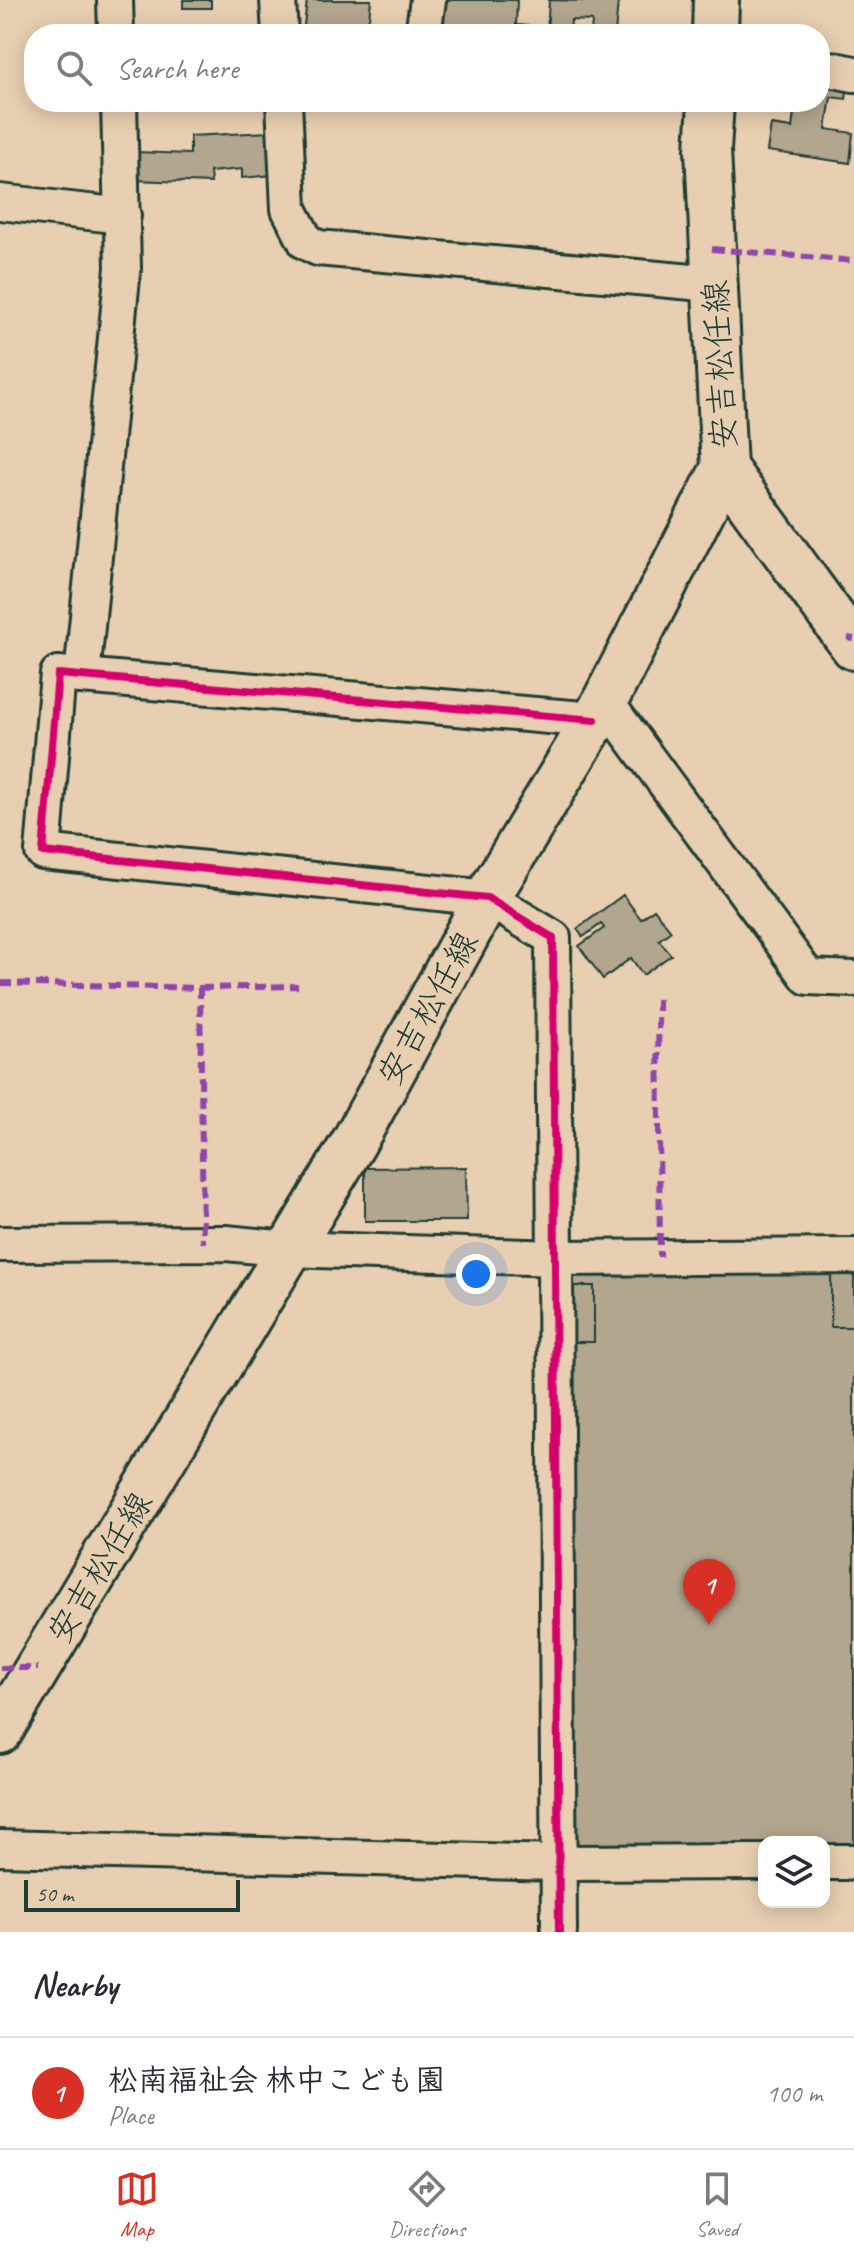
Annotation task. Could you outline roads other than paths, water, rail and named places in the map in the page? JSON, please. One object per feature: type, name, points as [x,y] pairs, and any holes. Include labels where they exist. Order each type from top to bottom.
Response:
[{"type":"main road","points":[[715,24],[716,0]]},
{"type":"main road","name":"安吉松任線","points":[[0,1731],[354,1142],[487,898],[600,711],[724,468],[708,150],[710,112]]},
{"type":"main road","points":[[724,468],[854,647]]},
{"type":"street","points":[[115,0],[116,24]]},
{"type":"street","points":[[278,0],[279,24]]},
{"type":"street","points":[[424,24],[428,0]]},
{"type":"street","points":[[830,69],[854,74]]},
{"type":"street","points":[[82,676],[123,268],[119,112]]},
{"type":"street","points":[[284,112],[289,209],[306,242],[318,248],[714,284]]},
{"type":"street","points":[[0,202],[123,216]]},
{"type":"street","points":[[559,1932],[553,938],[487,898],[43,852],[58,674],[600,711],[808,977],[854,979]]},
{"type":"street","points":[[0,1244],[226,1243],[288,1249],[556,1258],[854,1256]]},
{"type":"street","points":[[0,1848],[559,1863],[758,1862]]},
{"type":"street","points":[[830,1862],[854,1862]]},
{"type":"place","name":"松南福祉会 林中こども園","points":[[709,1625]]}]
